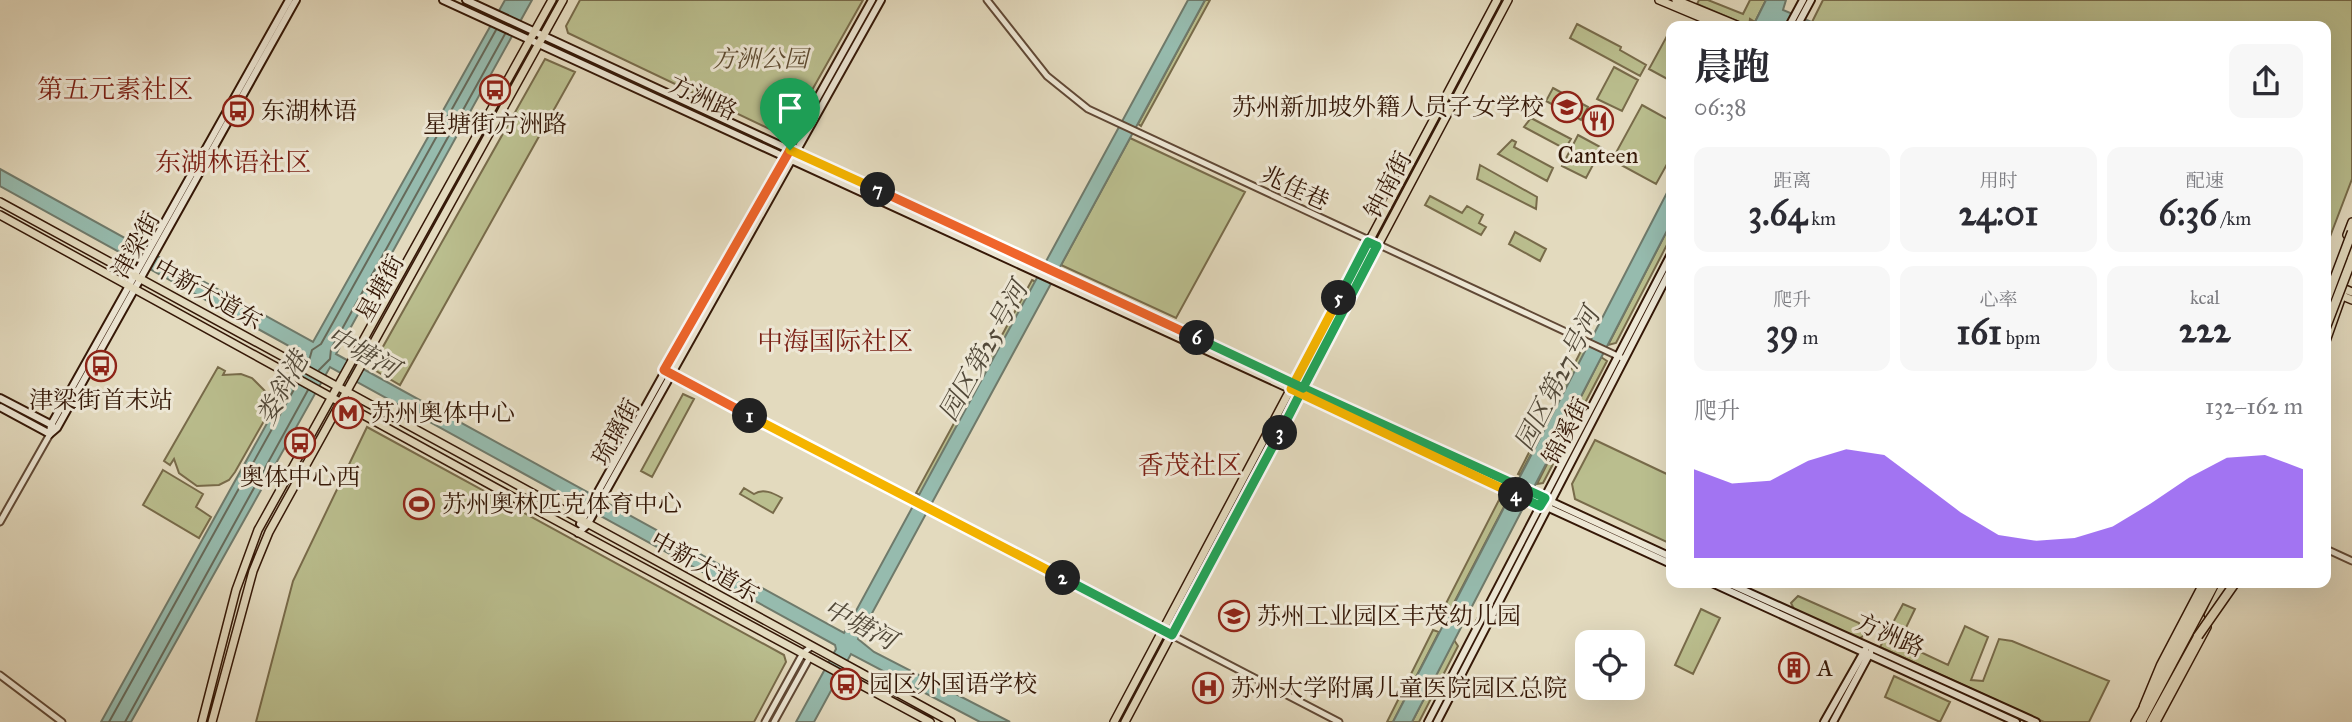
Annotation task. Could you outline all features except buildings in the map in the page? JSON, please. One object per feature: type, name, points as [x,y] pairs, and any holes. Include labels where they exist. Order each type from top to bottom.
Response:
[{"type":"highway","points":[[2331,288],[2352,232]]},
{"type":"highway","points":[[2331,314],[2352,259]]},
{"type":"highway","points":[[2144,706],[2161,665],[2203,588]]},
{"type":"highway","points":[[2138,722],[2212,588]]},
{"type":"highway","points":[[2153,722],[2223,588]]},
{"type":"highway","points":[[2199,636],[2229,588]]},
{"type":"main road","name":"津梁街","points":[[136,276],[147,265],[151,250],[289,0]]},
{"type":"main road","name":"津梁街","points":[[50,434],[132,285],[140,261],[151,250],[296,0]]},
{"type":"main road","name":"方洲路","points":[[443,0],[1054,276],[1292,386],[1531,502],[1666,562]]},
{"type":"main road","name":"方洲路","points":[[466,0],[793,151],[1042,271]]},
{"type":"main road","name":"星塘街","points":[[202,722],[243,567],[277,492],[552,0]]},
{"type":"main road","name":"星塘街","points":[[212,722],[253,571],[286,498],[563,0]]},
{"type":"main road","name":"琉璃街","points":[[793,151],[872,0]]},
{"type":"main road","name":"琉璃街","points":[[578,533],[667,372],[881,0]]},
{"type":"main road","name":"钟南街","points":[[1114,722],[1497,0]]},
{"type":"main road","name":"钟南街","points":[[1125,722],[1508,0]]},
{"type":"main road","points":[[1659,0],[1709,21]]},
{"type":"main road","points":[[1676,0],[1727,21]]},
{"type":"main road","points":[[1798,21],[1803,0]]},
{"type":"main road","points":[[1794,21],[1811,0]]},
{"type":"main road","name":"中新大道东","points":[[0,202],[951,722]]},
{"type":"main road","name":"中新大道东","points":[[0,215],[132,285],[316,390],[578,533],[930,722]]},
{"type":"main road","points":[[2331,277],[2352,222]]},
{"type":"main road","name":"锦溪街","points":[[1429,722],[1548,500],[1666,264]]},
{"type":"main road","points":[[2331,329],[2351,272]]},
{"type":"main road","name":"锦溪街","points":[[1621,358],[1666,278]]},
{"type":"main road","points":[[2346,292],[2352,300]]},
{"type":"main road","name":"方洲路","points":[[1302,391],[1666,554]]},
{"type":"main road","points":[[0,398],[54,426]]},
{"type":"main road","points":[[0,407],[50,434]]},
{"type":"main road","name":"锦溪街","points":[[1437,722],[1544,507]]},
{"type":"main road","name":"方洲路","points":[[1723,588],[2036,722]]},
{"type":"main road","name":"方洲路","points":[[1738,588],[2016,722]]},
{"type":"main road","points":[[2138,722],[2203,588]]},
{"type":"main road","points":[[2153,722],[2229,588]]},
{"type":"main road","points":[[1824,722],[1868,651]]},
{"type":"main road","points":[[1833,722],[1868,651]]},
{"type":"street","name":"兆佳巷","points":[[987,0],[1057,86],[1088,109],[1621,358]]},
{"type":"street","points":[[667,372],[1339,722]]},
{"type":"street","name":"津梁街","points":[[0,522],[50,434]]},
{"type":"street","points":[[2331,551],[2352,561]]},
{"type":"street","points":[[765,722],[811,647]]},
{"type":"street","points":[[774,722],[806,655]]},
{"type":"street","points":[[0,675],[62,722]]},
{"type":"green space","name":"方洲公园","points":[[580,0],[863,0],[790,129],[780,134],[568,33],[566,26]]},
{"type":"green space","points":[[1205,0],[1210,0],[1141,126],[1138,124]]},
{"type":"green space","points":[[1699,0],[1708,0],[1743,14],[1750,0],[1766,0],[1756,21],[1737,21],[1697,4]]},
{"type":"green space","points":[[1823,0],[2352,0],[2352,179],[2331,234],[2331,21],[1812,21]]},
{"type":"green space","points":[[1577,24],[1621,47],[1620,50],[1646,65],[1640,76],[1570,38]]},
{"type":"green space","points":[[1666,38],[1666,78],[1649,69]]},
{"type":"green space","points":[[545,59],[575,72],[400,385],[371,368]]},
{"type":"green space","points":[[1614,67],[1638,80],[1622,111],[1597,99]]},
{"type":"green space","points":[[1553,88],[1588,107],[1581,120],[1546,101]]},
{"type":"green space","points":[[1642,105],[1666,118],[1666,166],[1656,184],[1612,160]]},
{"type":"green space","points":[[1531,118],[1571,139],[1565,149],[1524,127]]},
{"type":"green space","points":[[1578,135],[1602,148],[1586,178],[1562,166]]},
{"type":"green space","points":[[1130,138],[1245,192],[1176,318],[1061,265]]},
{"type":"green space","points":[[1512,140],[1516,142],[1514,147],[1553,168],[1547,181],[1498,154]]},
{"type":"green space","points":[[1480,165],[1537,197],[1536,209],[1477,179]]},
{"type":"green space","points":[[1430,196],[1462,213],[1467,206],[1483,215],[1479,223],[1486,227],[1481,235],[1425,205]]},
{"type":"green space","points":[[1515,232],[1546,249],[1540,261],[1509,244]]},
{"type":"green space","points":[[1666,233],[1666,247],[1616,343],[1608,345]]},
{"type":"green space","points":[[1032,280],[1036,282],[920,495],[916,493]]},
{"type":"green space","points":[[1583,347],[1587,349],[1520,475],[1518,474]]},
{"type":"green space","points":[[1601,357],[1607,361],[1543,483],[1537,484]]},
{"type":"green space","points":[[218,367],[225,371],[223,375],[241,374],[252,378],[266,392],[268,403],[264,421],[229,480],[219,485],[197,486],[179,473],[174,459],[170,465],[164,461]]},
{"type":"green space","points":[[683,394],[694,399],[652,477],[641,471]]},
{"type":"green space","name":"苏州奥林匹克体育中心","points":[[367,427],[784,655],[786,662],[754,722],[256,722],[293,581]]},
{"type":"green space","points":[[1595,440],[1666,474],[1666,542],[1575,499],[1572,484]]},
{"type":"green space","points":[[163,470],[203,494],[196,507],[211,517],[199,538],[143,505]]},
{"type":"green space","points":[[744,488],[754,494],[764,491],[782,498],[773,513],[740,494]]},
{"type":"green space","points":[[1500,498],[1507,501],[1444,622],[1438,619]]},
{"type":"green space","points":[[1798,596],[1859,623],[1865,635],[1858,639],[1794,609],[1791,603]]},
{"type":"green space","points":[[1903,604],[1915,609],[1899,642],[1948,665],[1965,626],[1988,637],[1971,680],[1983,681],[1999,639],[2012,641],[2109,681],[2089,722],[2044,722],[1880,647]]},
{"type":"green space","points":[[1701,609],[1720,618],[1693,674],[1675,665]]},
{"type":"green space","points":[[1433,630],[1439,632],[1393,722],[1387,722]]},
{"type":"green space","points":[[1454,640],[1458,646],[1419,722],[1412,722]]},
{"type":"green space","points":[[1894,676],[1950,702],[1940,722],[1885,697]]},
{"type":"water","name":"中塘河","points":[[505,0],[532,0],[336,354],[844,633],[1188,0],[1205,0],[858,639],[874,652],[1010,722],[980,722],[851,654],[814,722],[796,722],[836,649],[835,645],[330,367],[131,722],[101,722],[305,355],[0,186],[0,169],[313,342]]},
{"type":"water","points":[[1766,0],[1786,0],[1783,10],[1809,21],[1756,21]]},
{"type":"water","points":[[1666,195],[1666,233],[1412,722],[1393,722]]},
{"type":"place","name":"星塘街方洲路","points":[[495,90]]},
{"type":"place","name":"苏州新加坡外籍人员子女学校","points":[[1567,107]]},
{"type":"place","name":"东湖林语","points":[[238,111]]},
{"type":"place","name":"Canteen","points":[[1598,121]]},
{"type":"place","name":"津梁街首末站","points":[[101,366]]},
{"type":"place","name":"苏州奥体中心","points":[[348,413]]},
{"type":"place","name":"奥体中心西","points":[[300,443]]},
{"type":"place","name":"苏州奥林匹克体育中心","points":[[419,504]]},
{"type":"place","name":"苏州工业园区丰茂幼儿园","points":[[1234,616]]},
{"type":"place","name":"A","points":[[1794,668]]},
{"type":"place","name":"园区外国语学校","points":[[846,684]]},
{"type":"place","name":"苏州大学附属儿童医院园区总院","points":[[1208,688]]},
{"type":"district","name":"第五元素社区","points":[[115,89]]},
{"type":"district","name":"东湖林语社区","points":[[233,162]]},
{"type":"district","name":"中海国际社区","points":[[835,341]]},
{"type":"district","name":"香茂社区","points":[[1190,465]]},
{"type":"route","points":[[790,150],[664,370],[1172,635],[1221,540],[1237,514],[1294,407],[1300,394],[1303,388],[1545,498],[1540,506],[1300,394],[1291,389],[1294,383],[1303,365],[1368,242],[1377,246],[1303,388],[1294,383],[1282,377],[1181,330],[790,150]]},
{"type":"water label","name":"园区第25号河","points":[[983,351]]},
{"type":"water label","name":"园区第27号河","points":[[1557,379]]},
{"type":"water label","name":"娄斜港","points":[[282,388]]}]
